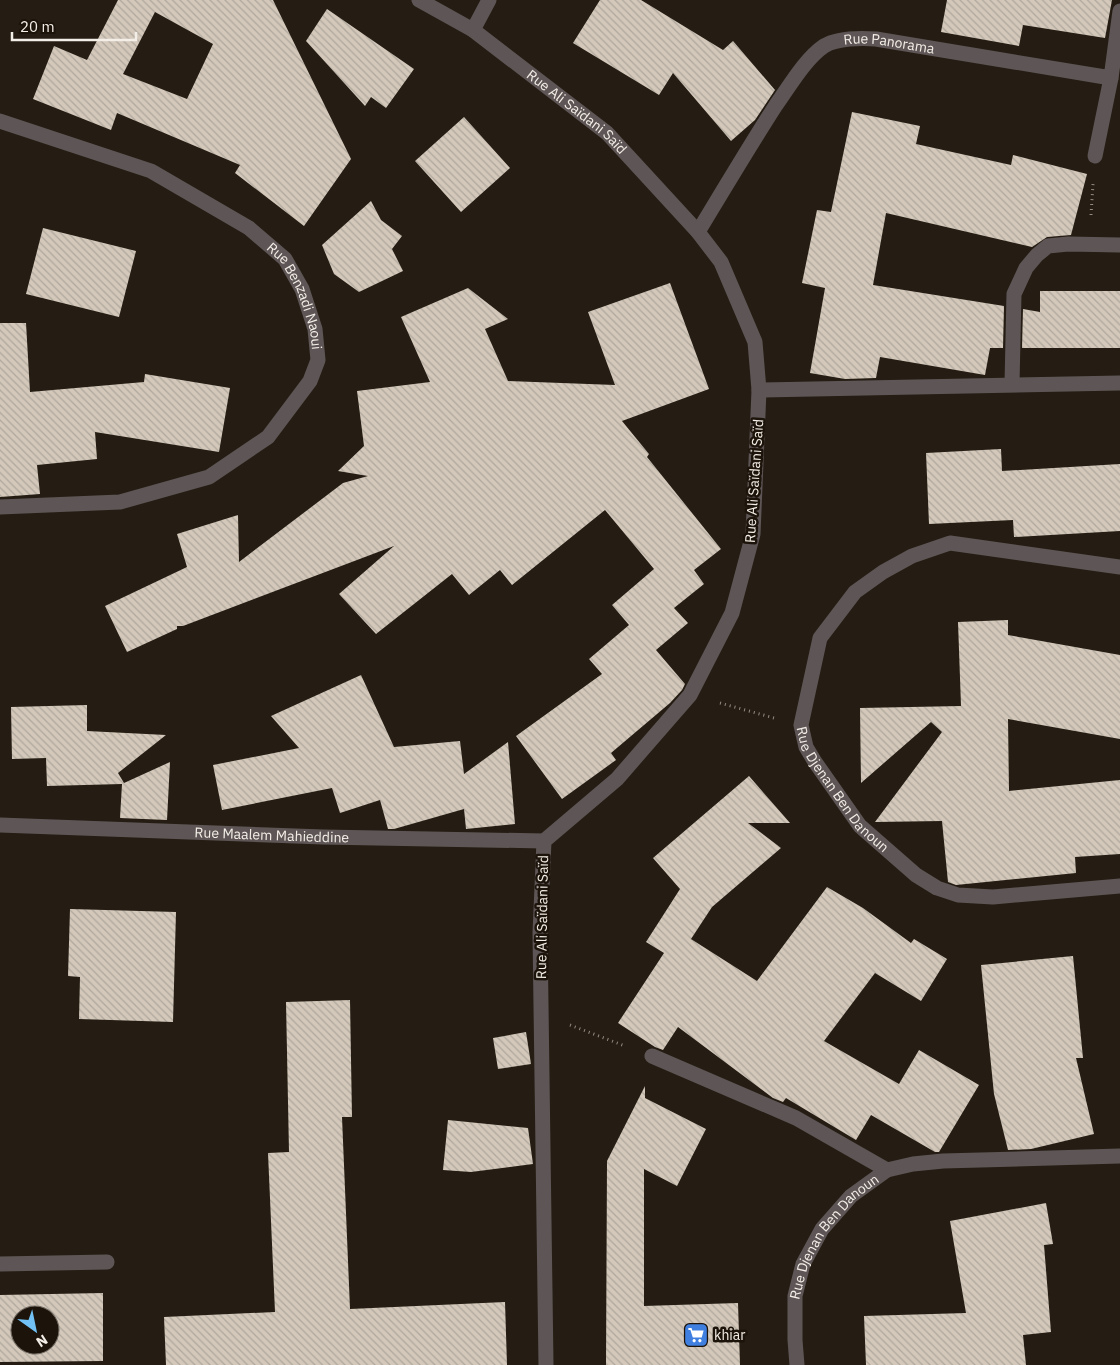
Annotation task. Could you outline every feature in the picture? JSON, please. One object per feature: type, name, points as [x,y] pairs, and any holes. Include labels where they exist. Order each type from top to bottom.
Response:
[{"type":"street","name":"Rue Ali Saïdani Saïd","points":[[419,0],[473,30],[607,133],[698,232],[721,262],[755,342],[759,390],[753,534],[732,613],[690,695],[617,778],[544,841],[540,933],[546,1365]]},
{"type":"street","points":[[473,30],[489,0]]},
{"type":"street","points":[[1095,156],[1111,78],[1120,11]]},
{"type":"street","name":"Rue Panorama","points":[[698,232],[792,82],[816,53],[826,45],[858,38],[876,39],[1111,78]]},
{"type":"street","name":"Rue Benzadi Naoui","points":[[0,121],[151,171],[249,228],[285,259],[302,289],[316,329],[318,360],[310,381],[268,437],[209,477],[120,502],[0,507]]},
{"type":"street","points":[[1012,384],[1014,294],[1026,268],[1036,255],[1048,246],[1068,244],[1120,245]]},
{"type":"street","points":[[759,390],[1120,383]]},
{"type":"street","name":"Rue Djenan Ben Danoun","points":[[1120,567],[950,543],[912,556],[883,572],[855,592],[820,638],[801,725],[806,746],[814,762],[860,826],[916,875],[937,888],[958,895],[993,897],[1120,886]]},
{"type":"street","name":"Rue Maalem Mahieddine","points":[[0,826],[544,841]]},
{"type":"street","points":[[652,1056],[796,1118],[887,1170]]},
{"type":"street","name":"Rue Djenan Ben Danoun","points":[[797,1365],[795,1340],[796,1296],[804,1264],[822,1229],[851,1196],[887,1170],[912,1164],[943,1161],[1120,1156]]},
{"type":"street","points":[[0,1264],[107,1262]]},
{"type":"path","points":[[1068,244],[1068,229],[1090,230],[1095,156]]},
{"type":"path","points":[[690,695],[801,725]]},
{"type":"path","points":[[541,1014],[652,1056]]},
{"type":"building","points":[[118,0],[273,0],[351,159],[304,226],[235,173],[240,165],[117,113],[111,130],[33,99],[54,46],[87,60]],"holes":[[[155,12],[213,44],[187,99],[123,74]]]},
{"type":"building","points":[[600,0],[641,0],[723,50],[733,41],[775,90],[755,120],[731,141],[673,73],[659,95],[573,43]]},
{"type":"building","points":[[947,0],[1112,0],[1105,38],[1023,25],[1019,46],[941,32]]},
{"type":"building","points":[[327,9],[414,69],[386,108],[371,97],[365,106],[306,41]]},
{"type":"building","points":[[852,112],[920,126],[916,144],[1011,165],[1013,155],[1087,174],[1071,235],[1047,237],[1032,247],[886,213],[873,285],[1004,306],[1003,348],[990,348],[985,375],[880,357],[876,378],[845,379],[810,373],[825,288],[802,283],[817,210],[831,212]]},
{"type":"building","points":[[464,117],[510,168],[461,212],[415,161]]},
{"type":"building","points":[[371,201],[381,220],[402,236],[392,249],[403,271],[359,292],[334,274],[322,245]]},
{"type":"building","points":[[43,228],[136,251],[119,317],[26,294]]},
{"type":"building","points":[[670,283],[709,389],[622,421],[649,454],[647,457],[721,549],[694,570],[704,584],[674,608],[688,623],[656,650],[685,684],[682,690],[670,703],[611,753],[616,760],[562,799],[516,736],[602,674],[589,659],[629,625],[612,605],[654,569],[605,510],[512,585],[500,570],[469,595],[452,574],[376,634],[339,594],[394,546],[183,626],[177,626],[177,629],[127,652],[105,606],[187,567],[177,534],[238,515],[239,562],[343,483],[368,476],[338,471],[364,446],[357,391],[430,382],[401,317],[468,288],[508,319],[485,329],[508,381],[615,385],[588,312]]},
{"type":"building","points":[[1040,291],[1120,291],[1120,348],[1022,348],[1023,309],[1040,312]]},
{"type":"building","points":[[0,323],[26,323],[30,392],[144,382],[145,374],[230,388],[219,452],[95,432],[97,459],[37,465],[40,494],[0,497]]},
{"type":"building","points":[[1001,449],[1002,471],[1120,464],[1120,531],[1014,537],[1013,520],[929,524],[926,453]]},
{"type":"building","points":[[1008,620],[1008,635],[1120,655],[1120,739],[1008,719],[1009,791],[1120,780],[1120,854],[1075,857],[1076,873],[956,885],[948,882],[942,821],[875,822],[942,732],[931,722],[861,783],[860,708],[961,706],[958,622]]},
{"type":"building","points":[[361,675],[394,747],[460,741],[464,774],[508,742],[515,824],[466,829],[464,809],[394,829],[388,829],[380,800],[340,813],[332,788],[222,810],[213,765],[299,748],[271,716]]},
{"type":"building","points":[[87,705],[87,731],[166,735],[118,773],[124,783],[170,762],[167,820],[120,818],[122,784],[47,786],[46,758],[12,759],[11,707]]},
{"type":"building","points":[[749,776],[790,823],[748,823],[781,848],[712,907],[691,939],[757,981],[827,887],[863,908],[911,943],[914,939],[947,959],[921,1001],[875,973],[824,1041],[899,1084],[919,1050],[979,1085],[939,1152],[935,1152],[871,1115],[856,1140],[786,1098],[783,1102],[773,1098],[678,1027],[663,1050],[655,1047],[618,1023],[664,953],[646,942],[680,889],[653,858]]},
{"type":"building","points":[[70,909],[176,912],[173,1022],[79,1019],[80,977],[68,976]]},
{"type":"building","points":[[1073,956],[1083,1058],[1076,1058],[1094,1134],[1031,1149],[1008,1150],[994,1094],[981,965]]},
{"type":"building","points":[[350,1000],[352,1117],[342,1117],[350,1309],[505,1302],[507,1365],[166,1365],[164,1317],[275,1312],[268,1153],[289,1152],[286,1002]]},
{"type":"building","points":[[526,1032],[531,1064],[498,1069],[493,1038]]},
{"type":"building","points":[[645,1086],[645,1098],[706,1129],[677,1186],[644,1169],[644,1306],[738,1303],[740,1365],[606,1365],[607,1161]]},
{"type":"building","points":[[448,1120],[528,1128],[533,1164],[471,1172],[443,1170]]},
{"type":"building","points":[[1046,1203],[1053,1244],[1044,1245],[1051,1332],[1023,1335],[1026,1365],[866,1365],[864,1316],[966,1313],[950,1221]]},
{"type":"building","points":[[103,1293],[103,1361],[0,1362],[0,1295]]},
{"type":"place","name":"khiar","points":[[696,1335]]}]
